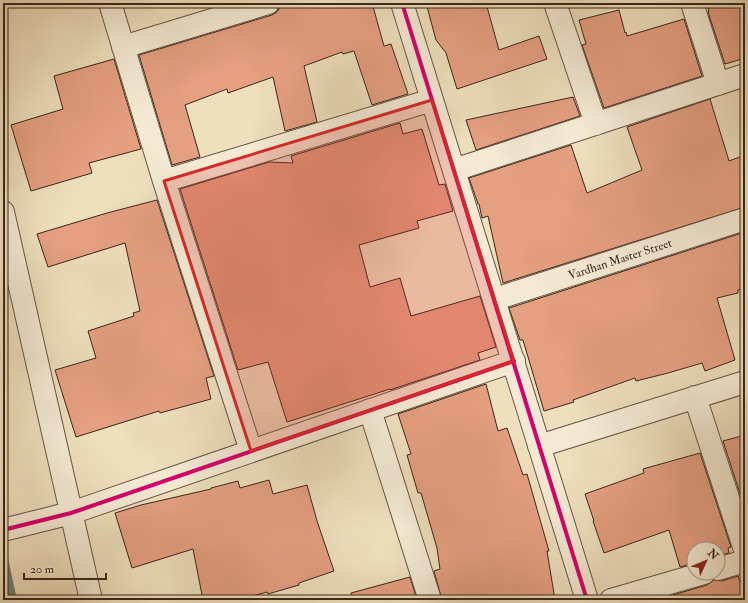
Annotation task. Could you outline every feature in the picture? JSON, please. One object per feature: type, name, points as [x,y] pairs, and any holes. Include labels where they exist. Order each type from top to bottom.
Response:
[{"type":"street","points":[[110,3],[164,181],[251,451]]},
{"type":"street","points":[[123,46],[268,3]]},
{"type":"street","points":[[402,3],[495,299],[587,600]]},
{"type":"street","points":[[555,3],[596,124]]},
{"type":"street","points":[[692,3],[718,84]]},
{"type":"street","points":[[454,170],[745,75]]},
{"type":"street","points":[[164,181],[432,100]]},
{"type":"street","points":[[3,212],[62,516],[92,600]]},
{"type":"street","name":"Vardhan Master Street","points":[[495,299],[745,219]]},
{"type":"street","points":[[3,530],[62,516],[514,362]]},
{"type":"street","points":[[539,446],[745,382]]},
{"type":"street","points":[[695,397],[745,550]]},
{"type":"street","points":[[370,410],[430,600]]},
{"type":"street","points":[[726,567],[745,561]]},
{"type":"street","points":[[611,600],[686,578]]},
{"type":"highlighted area","points":[[432,100],[514,361],[251,451],[164,181]]},
{"type":"building","points":[[290,3],[372,3],[384,46],[391,44],[408,94],[372,105],[354,51],[343,54],[342,52],[304,66],[317,122],[285,131],[273,77],[228,93],[227,89],[185,105],[200,157],[172,165],[139,55],[272,15],[277,12],[280,7]]},
{"type":"building","points":[[426,3],[486,3],[499,50],[539,36],[547,59],[457,89],[446,53],[436,40]]},
{"type":"building","points":[[707,3],[745,3],[745,58],[725,64],[708,12]]},
{"type":"building","points":[[619,10],[627,36],[684,19],[702,76],[604,108],[582,45],[586,44],[579,20]]},
{"type":"building","points":[[114,59],[141,149],[89,163],[92,173],[31,191],[11,125],[63,109],[54,76]]},
{"type":"building","points":[[573,97],[580,116],[476,150],[466,120]]},
{"type":"building","points":[[710,99],[729,161],[745,155],[745,207],[503,283],[488,216],[482,218],[479,204],[469,178],[571,145],[587,193],[642,170],[627,127]]},
{"type":"building","points":[[400,123],[403,134],[422,129],[439,185],[445,184],[453,211],[417,221],[419,228],[359,245],[370,287],[400,278],[411,316],[480,296],[496,347],[478,353],[480,360],[287,422],[268,362],[238,370],[180,189],[269,162],[293,163],[291,156]]},
{"type":"building","points":[[157,200],[214,376],[206,378],[211,399],[160,413],[159,411],[76,437],[55,370],[96,358],[88,331],[134,316],[133,313],[140,311],[125,243],[48,267],[37,234]]},
{"type":"building","points":[[745,232],[745,288],[738,290],[738,293],[717,298],[735,360],[705,371],[702,363],[636,381],[635,378],[573,400],[574,402],[544,411],[523,340],[520,340],[509,308]]},
{"type":"building","points":[[486,384],[498,431],[507,428],[523,475],[527,474],[549,551],[547,551],[555,600],[442,600],[434,571],[440,569],[437,548],[421,493],[418,493],[407,455],[411,454],[398,414]]},
{"type":"building","points":[[745,435],[745,502],[743,503],[723,441]]},
{"type":"building","points":[[700,453],[731,547],[728,548],[729,553],[726,554],[726,541],[686,541],[686,565],[680,567],[669,530],[604,553],[585,494],[644,473],[643,469]]},
{"type":"building","points":[[269,480],[273,494],[307,485],[317,521],[334,571],[299,583],[299,585],[268,594],[267,592],[245,598],[245,596],[224,600],[203,600],[193,549],[132,568],[115,513],[238,481],[240,488]]},
{"type":"building","points":[[738,576],[745,600],[656,600],[707,585],[713,581],[726,581]]},
{"type":"building","points":[[410,577],[417,600],[352,600],[351,593]]},
{"type":"waterway","points":[[3,554],[13,600]]},
{"type":"cycle path","points":[[402,3],[587,600]]},
{"type":"cycle path","points":[[3,530],[71,513],[514,361]]}]
